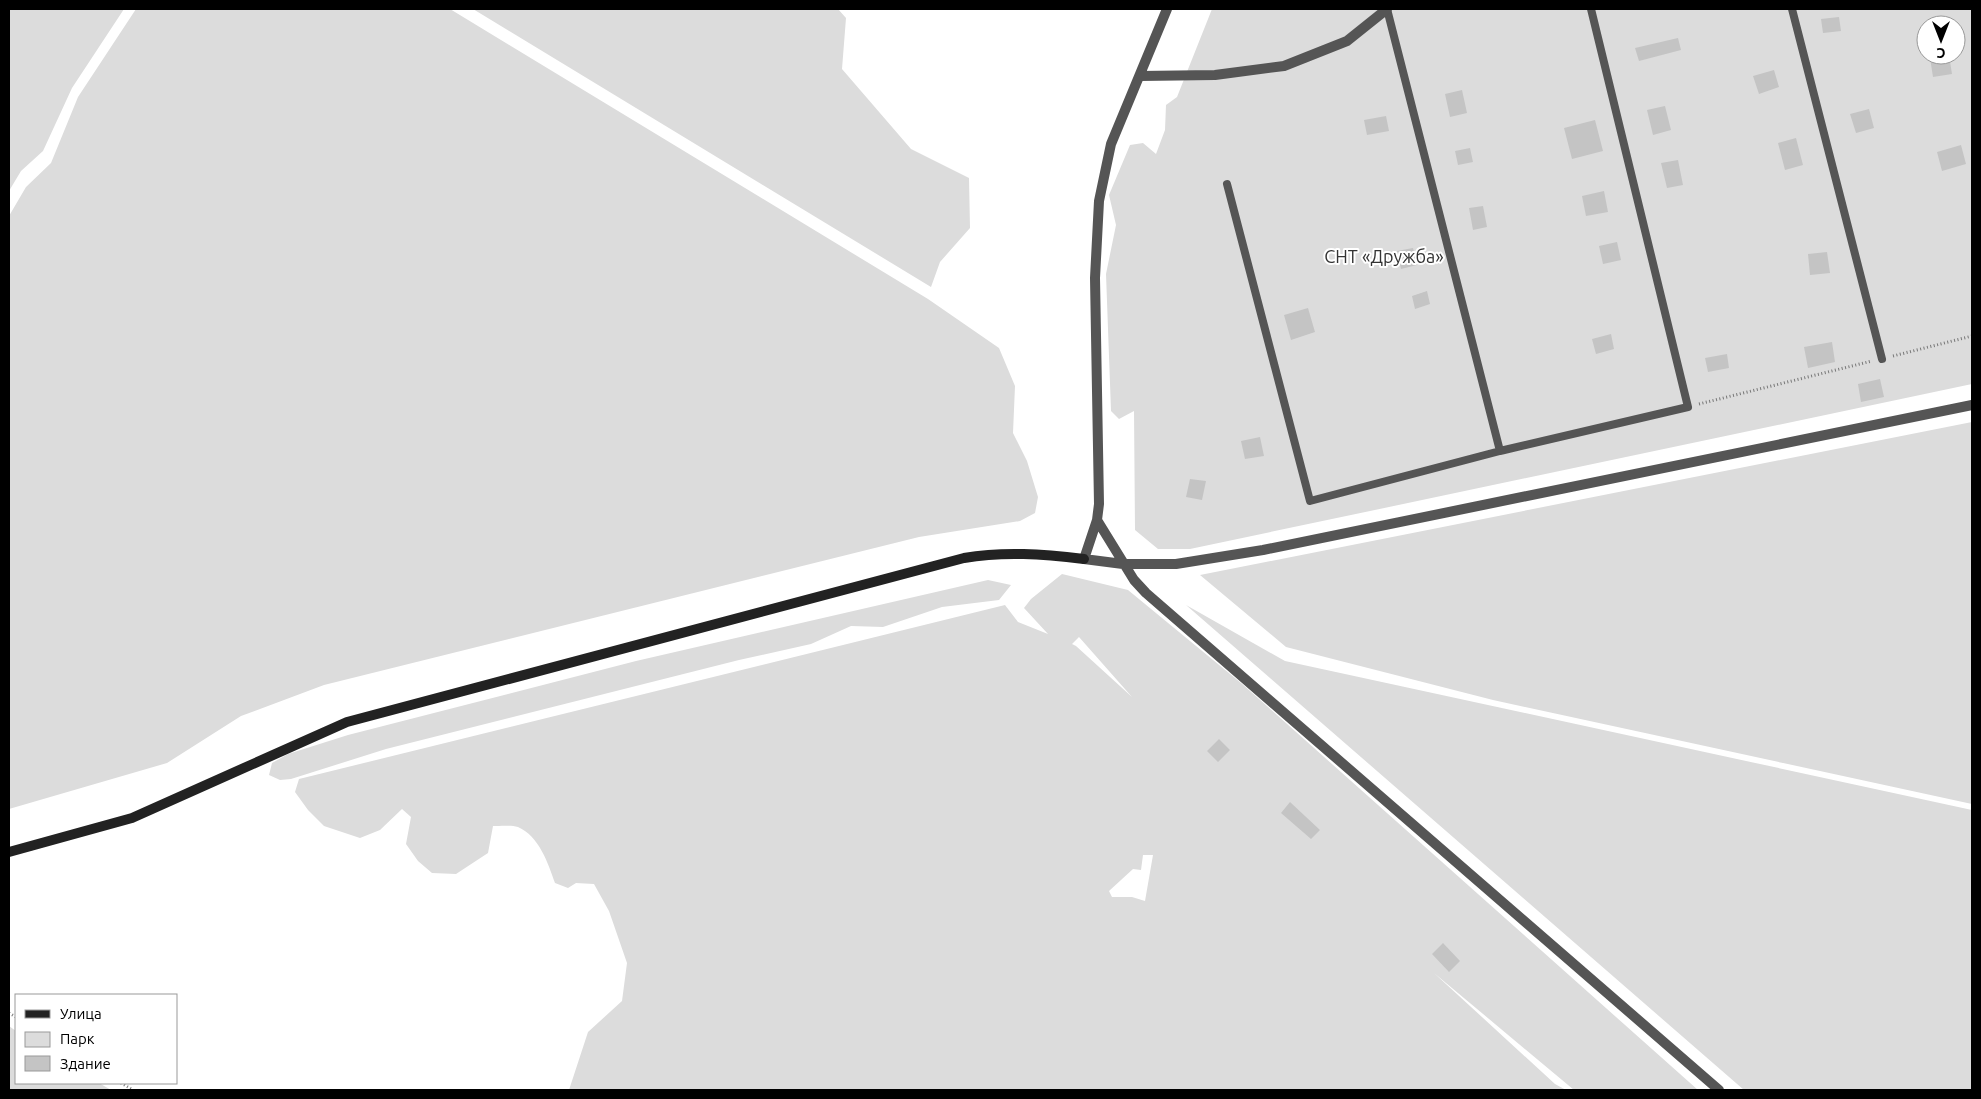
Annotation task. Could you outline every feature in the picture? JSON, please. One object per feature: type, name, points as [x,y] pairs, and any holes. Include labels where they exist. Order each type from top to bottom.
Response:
[{"type":"street","points":[[1084,559],[1097,520],[1099,464],[1095,278],[1098,201],[1112,144],[1168,9]]},
{"type":"street","points":[[1140,76],[1214,75],[1284,66],[1347,41],[1387,9]]},
{"type":"street","points":[[9,852],[132,818],[251,763],[356,719],[964,558],[993,553],[1016,553],[1124,564],[1192,563],[1972,405]]},
{"type":"street","points":[[1097,520],[1134,580],[1146,593],[1719,1090]]},
{"type":"lane","points":[[1387,9],[1500,451]]},
{"type":"lane","points":[[1227,184],[1310,501],[1500,451],[1688,407],[1591,9]]},
{"type":"lane","points":[[1792,9],[1882,359]]},
{"type":"path","points":[[1688,407],[1972,336]]},
{"type":"green space","points":[[9,9],[124,9],[72,88],[43,151],[21,171],[9,191]]},
{"type":"green space","points":[[136,9],[450,9],[928,299],[999,348],[1015,386],[1013,433],[1027,461],[1038,497],[1035,513],[1020,521],[919,537],[324,685],[241,716],[167,763],[9,809],[9,216],[26,187],[51,163],[78,97]]},
{"type":"green space","points":[[473,9],[838,9],[846,18],[842,69],[911,149],[969,178],[970,228],[940,262],[931,287]]},
{"type":"green space","name":"СНТ «Дружба»","points":[[1212,9],[1972,9],[1972,384],[1190,549],[1158,549],[1135,530],[1134,411],[1119,419],[1111,411],[1106,274],[1116,225],[1109,195],[1130,145],[1143,143],[1156,154],[1165,130],[1166,105],[1177,97]]},
{"type":"green space","points":[[1972,422],[1972,804],[1493,700],[1286,647],[1200,575]]},
{"type":"green space","points":[[1062,574],[1128,590],[1241,683],[1698,1090],[1574,1090],[1434,973],[1555,1084],[1566,1090],[569,1090],[588,1032],[622,1001],[627,963],[609,911],[594,884],[576,883],[568,888],[555,883],[546,859],[537,843],[525,831],[512,826],[493,826],[488,853],[456,874],[432,873],[418,861],[406,844],[411,817],[402,809],[380,830],[360,838],[324,826],[308,810],[295,792],[299,779],[1005,605],[1018,622],[1048,634],[1024,608],[1031,599]],"holes":[[[1079,637],[1132,697],[1072,644]],[[1143,855],[1153,855],[1145,901],[1132,897],[1112,897],[1109,891],[1133,869],[1141,870]]]},
{"type":"green space","points":[[988,580],[1011,585],[999,600],[942,607],[883,627],[851,626],[811,644],[739,660],[386,749],[291,779],[280,780],[269,775],[272,763],[288,754],[348,735],[636,661]]},
{"type":"green space","points":[[1186,605],[1285,661],[1972,810],[1972,1090],[1744,1090]]},
{"type":"green space","points":[[9,1026],[15,1030],[15,1084],[101,1084],[111,1090],[9,1090]]},
{"type":"building","points":[[1839,17],[1841,31],[1823,33],[1821,19]]},
{"type":"building","points":[[1678,38],[1681,50],[1639,61],[1635,48]]},
{"type":"building","points":[[1931,65],[1951,65],[1952,74],[1933,77]]},
{"type":"building","points":[[1774,70],[1779,87],[1759,94],[1753,76]]},
{"type":"building","points":[[1462,90],[1467,113],[1450,117],[1445,94]]},
{"type":"building","points":[[1665,106],[1671,130],[1653,135],[1647,110]]},
{"type":"building","points":[[1869,109],[1874,128],[1856,133],[1850,114]]},
{"type":"building","points":[[1386,116],[1389,131],[1367,135],[1364,120]]},
{"type":"building","points":[[1595,120],[1603,151],[1572,159],[1564,128]]},
{"type":"building","points":[[1796,138],[1803,165],[1785,170],[1778,143]]},
{"type":"building","points":[[1961,145],[1966,164],[1942,171],[1937,152]]},
{"type":"building","points":[[1470,148],[1473,162],[1458,165],[1455,151]]},
{"type":"building","points":[[1678,160],[1683,185],[1667,188],[1661,163]]},
{"type":"building","points":[[1604,191],[1608,212],[1586,216],[1582,196]]},
{"type":"building","points":[[1483,206],[1487,227],[1473,230],[1469,208]]},
{"type":"building","points":[[1617,242],[1621,260],[1603,264],[1599,246]]},
{"type":"building","points":[[1413,248],[1417,265],[1401,269],[1397,251]]},
{"type":"building","points":[[1827,252],[1830,273],[1810,275],[1808,254]]},
{"type":"building","points":[[1427,291],[1430,304],[1415,309],[1412,296]]},
{"type":"building","points":[[1308,308],[1315,332],[1291,340],[1284,315]]},
{"type":"building","points":[[1611,334],[1614,349],[1596,354],[1592,339]]},
{"type":"building","points":[[1832,342],[1835,362],[1808,368],[1804,347]]},
{"type":"building","points":[[1727,354],[1729,368],[1708,372],[1705,358]]},
{"type":"building","points":[[1880,379],[1884,397],[1861,402],[1858,384]]},
{"type":"building","points":[[1260,437],[1264,456],[1245,459],[1241,441]]},
{"type":"building","points":[[1190,479],[1206,481],[1202,500],[1186,497]]},
{"type":"building","points":[[1219,739],[1230,750],[1218,762],[1207,751]]},
{"type":"building","points":[[1290,802],[1320,830],[1311,839],[1281,813]]},
{"type":"building","points":[[1443,943],[1460,961],[1449,972],[1432,954]]}]
